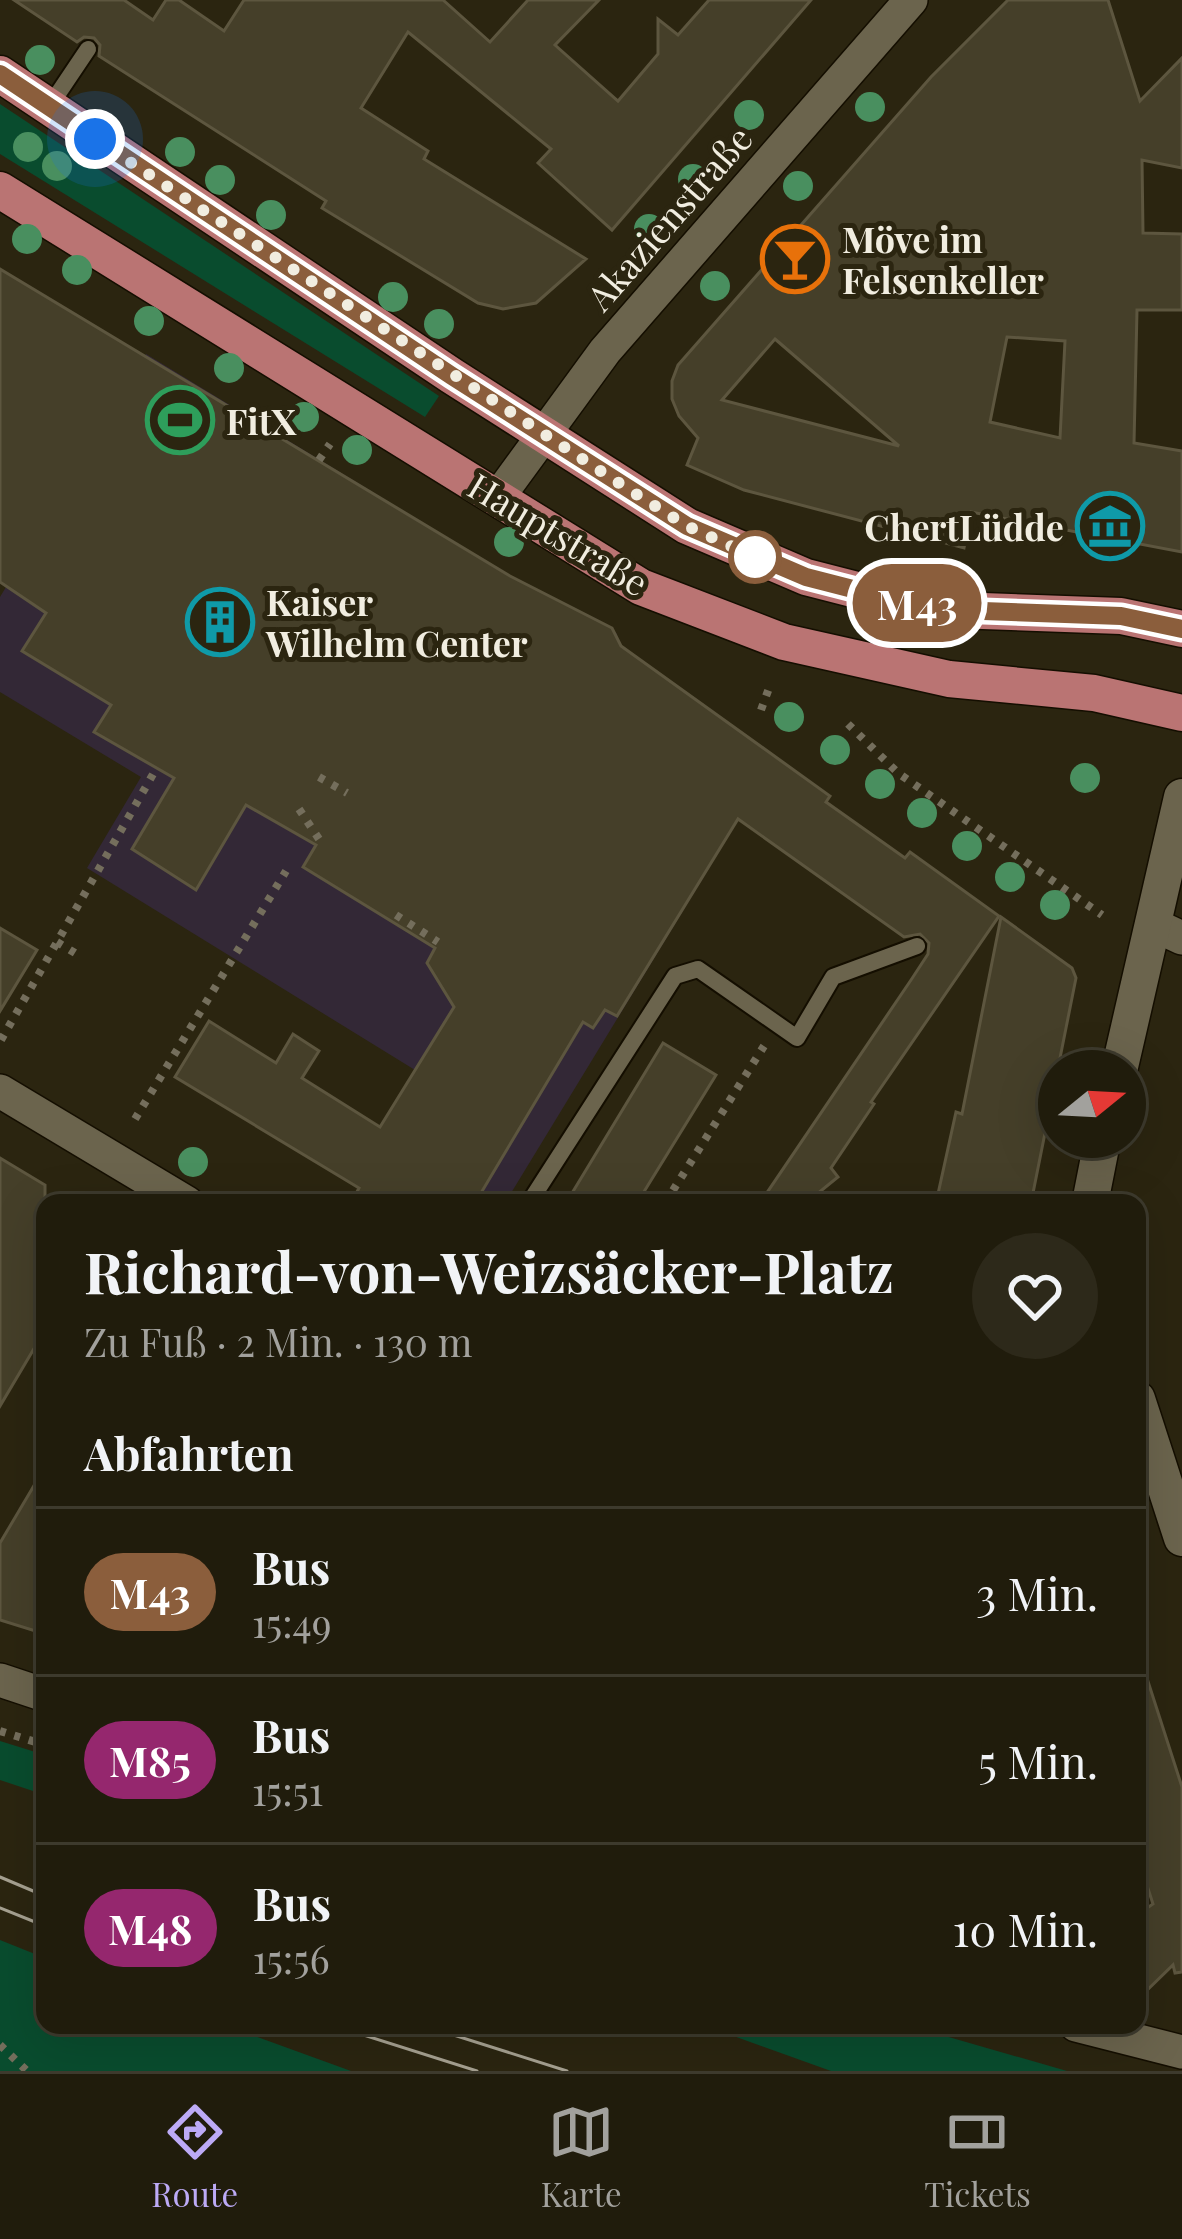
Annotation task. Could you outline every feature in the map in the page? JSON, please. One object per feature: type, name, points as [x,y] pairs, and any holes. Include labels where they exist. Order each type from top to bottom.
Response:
[{"type":"main road","name":"Hauptstraße","points":[[0,74],[687,526],[806,577],[955,610],[1121,616],[1182,628]]},
{"type":"main road","name":"Hauptstraße","points":[[0,190],[641,586],[784,642],[949,679],[1094,693],[1182,712]]},
{"type":"main road","points":[[1124,1050],[1137,996],[1167,931],[1182,797]]},
{"type":"main road","points":[[1092,1194],[1099,1158]]},
{"type":"main road","points":[[1146,1427],[1182,1538]]},
{"type":"street","name":"Akazienstraße","points":[[499,496],[605,351],[910,0]]},
{"type":"street","points":[[0,1091],[173,1194]]},
{"type":"street","points":[[0,1680],[36,1691]]},
{"type":"street","points":[[1111,2034],[1182,2052]]},
{"type":"lane","points":[[49,106],[88,49]]},
{"type":"lane","points":[[536,1194],[675,976],[698,969],[797,1038],[833,977],[917,946]]},
{"type":"path","points":[[319,460],[329,444]]},
{"type":"path","points":[[761,710],[769,688]]},
{"type":"path","points":[[848,724],[898,773],[1102,915]]},
{"type":"path","points":[[1,1040],[156,769]]},
{"type":"path","points":[[320,777],[347,793]]},
{"type":"path","points":[[299,809],[320,838]]},
{"type":"path","points":[[135,1119],[286,871]]},
{"type":"path","points":[[396,915],[438,942]]},
{"type":"path","points":[[57,942],[75,953]]},
{"type":"path","points":[[671,1194],[778,1024]]},
{"type":"path","points":[[0,1731],[36,1742]]},
{"type":"path","points":[[0,2045],[27,2071]]},
{"type":"shaded area","points":[[146,354],[510,576],[596,625],[607,625],[617,634],[618,644],[776,757],[728,825],[709,868],[510,1194],[356,1194],[393,1132],[404,1089],[415,1070],[87,868],[141,777],[0,692],[0,597]]},
{"type":"green space","points":[[0,104],[439,396],[425,417],[0,154]]},
{"type":"green space","points":[[0,1741],[36,1752],[36,1792],[0,1780]]},
{"type":"green space","points":[[0,1940],[36,1954],[36,2034],[249,2034],[351,2071],[0,2071]]},
{"type":"green space","points":[[728,2034],[938,2034],[1067,2071],[831,2071]]},
{"type":"building","points":[[14,0],[124,0],[153,20],[166,0],[179,0],[224,31],[244,0],[443,0],[490,42],[528,0],[599,0],[555,45],[618,101],[658,54],[658,19],[678,35],[709,0],[811,0],[612,230],[538,163],[551,149],[408,32],[361,108],[428,151],[424,159],[586,259],[536,303],[503,309],[478,303],[322,208],[326,201],[99,56],[100,45],[94,38],[77,42]]},
{"type":"building","points":[[1008,0],[1108,0],[1140,101],[1182,58],[1182,168],[1142,160],[1143,233],[1182,234],[1182,310],[1137,310],[1134,443],[1182,451],[1182,552],[971,512],[964,548],[744,490],[687,465],[698,438],[679,416],[672,399],[678,365],[931,77]],"holes":[[[1007,337],[1065,341],[1060,438],[990,422]],[[775,339],[899,446],[722,400]]]},
{"type":"building","points":[[0,269],[510,576],[612,628],[621,646],[830,796],[826,802],[905,858],[910,852],[999,916],[871,1102],[874,1104],[831,1168],[838,1177],[817,1194],[766,1194],[928,954],[929,943],[920,934],[904,937],[738,819],[617,1016],[605,1010],[593,1028],[583,1022],[480,1194],[356,1194],[359,1188],[175,1077],[209,1021],[276,1063],[293,1034],[319,1051],[302,1078],[380,1127],[454,1007],[427,963],[435,948],[303,867],[316,845],[246,805],[196,890],[132,849],[174,778],[94,732],[111,705],[22,651],[46,613],[0,582]]},
{"type":"building","points":[[1001,917],[1072,968],[1076,978],[1062,1050],[1038,1050],[1040,1158],[1033,1194],[938,1194],[956,1112],[962,1114]]},
{"type":"building","points":[[0,928],[37,950],[0,1011]]},
{"type":"building","points":[[663,1043],[716,1075],[643,1194],[571,1194]]},
{"type":"building","points":[[0,1158],[45,1185],[45,1194],[36,1194],[36,1345],[0,1406]]},
{"type":"building","points":[[36,1482],[36,1631],[0,1620],[0,1543]]},
{"type":"building","points":[[1146,1675],[1182,1787],[1182,1972],[1175,1973],[1173,1965],[1146,1991],[1146,1909],[1153,1904],[1146,1883]]},
{"type":"tram line","points":[[0,1877],[36,1892]]},
{"type":"tram line","points":[[0,1908],[36,1922]]},
{"type":"tram line","points":[[360,2034],[477,2071]]},
{"type":"tram line","points":[[450,2034],[567,2071]]},
{"type":"bus line","name":"M43","points":[[0,74],[452,376],[687,526],[806,577],[880,596],[955,610],[1121,616],[1182,629]]},
{"type":"place","name":"Möve im Felsenkeller","points":[[795,259]]},
{"type":"place","name":"FitX","points":[[180,420]]},
{"type":"place","name":"ChertLüdde","points":[[1110,526]]},
{"type":"place","name":"Kaiser Wilhelm Center","points":[[220,622]]},
{"type":"route","points":[[95,139],[628,489],[687,526],[755,557]]}]
